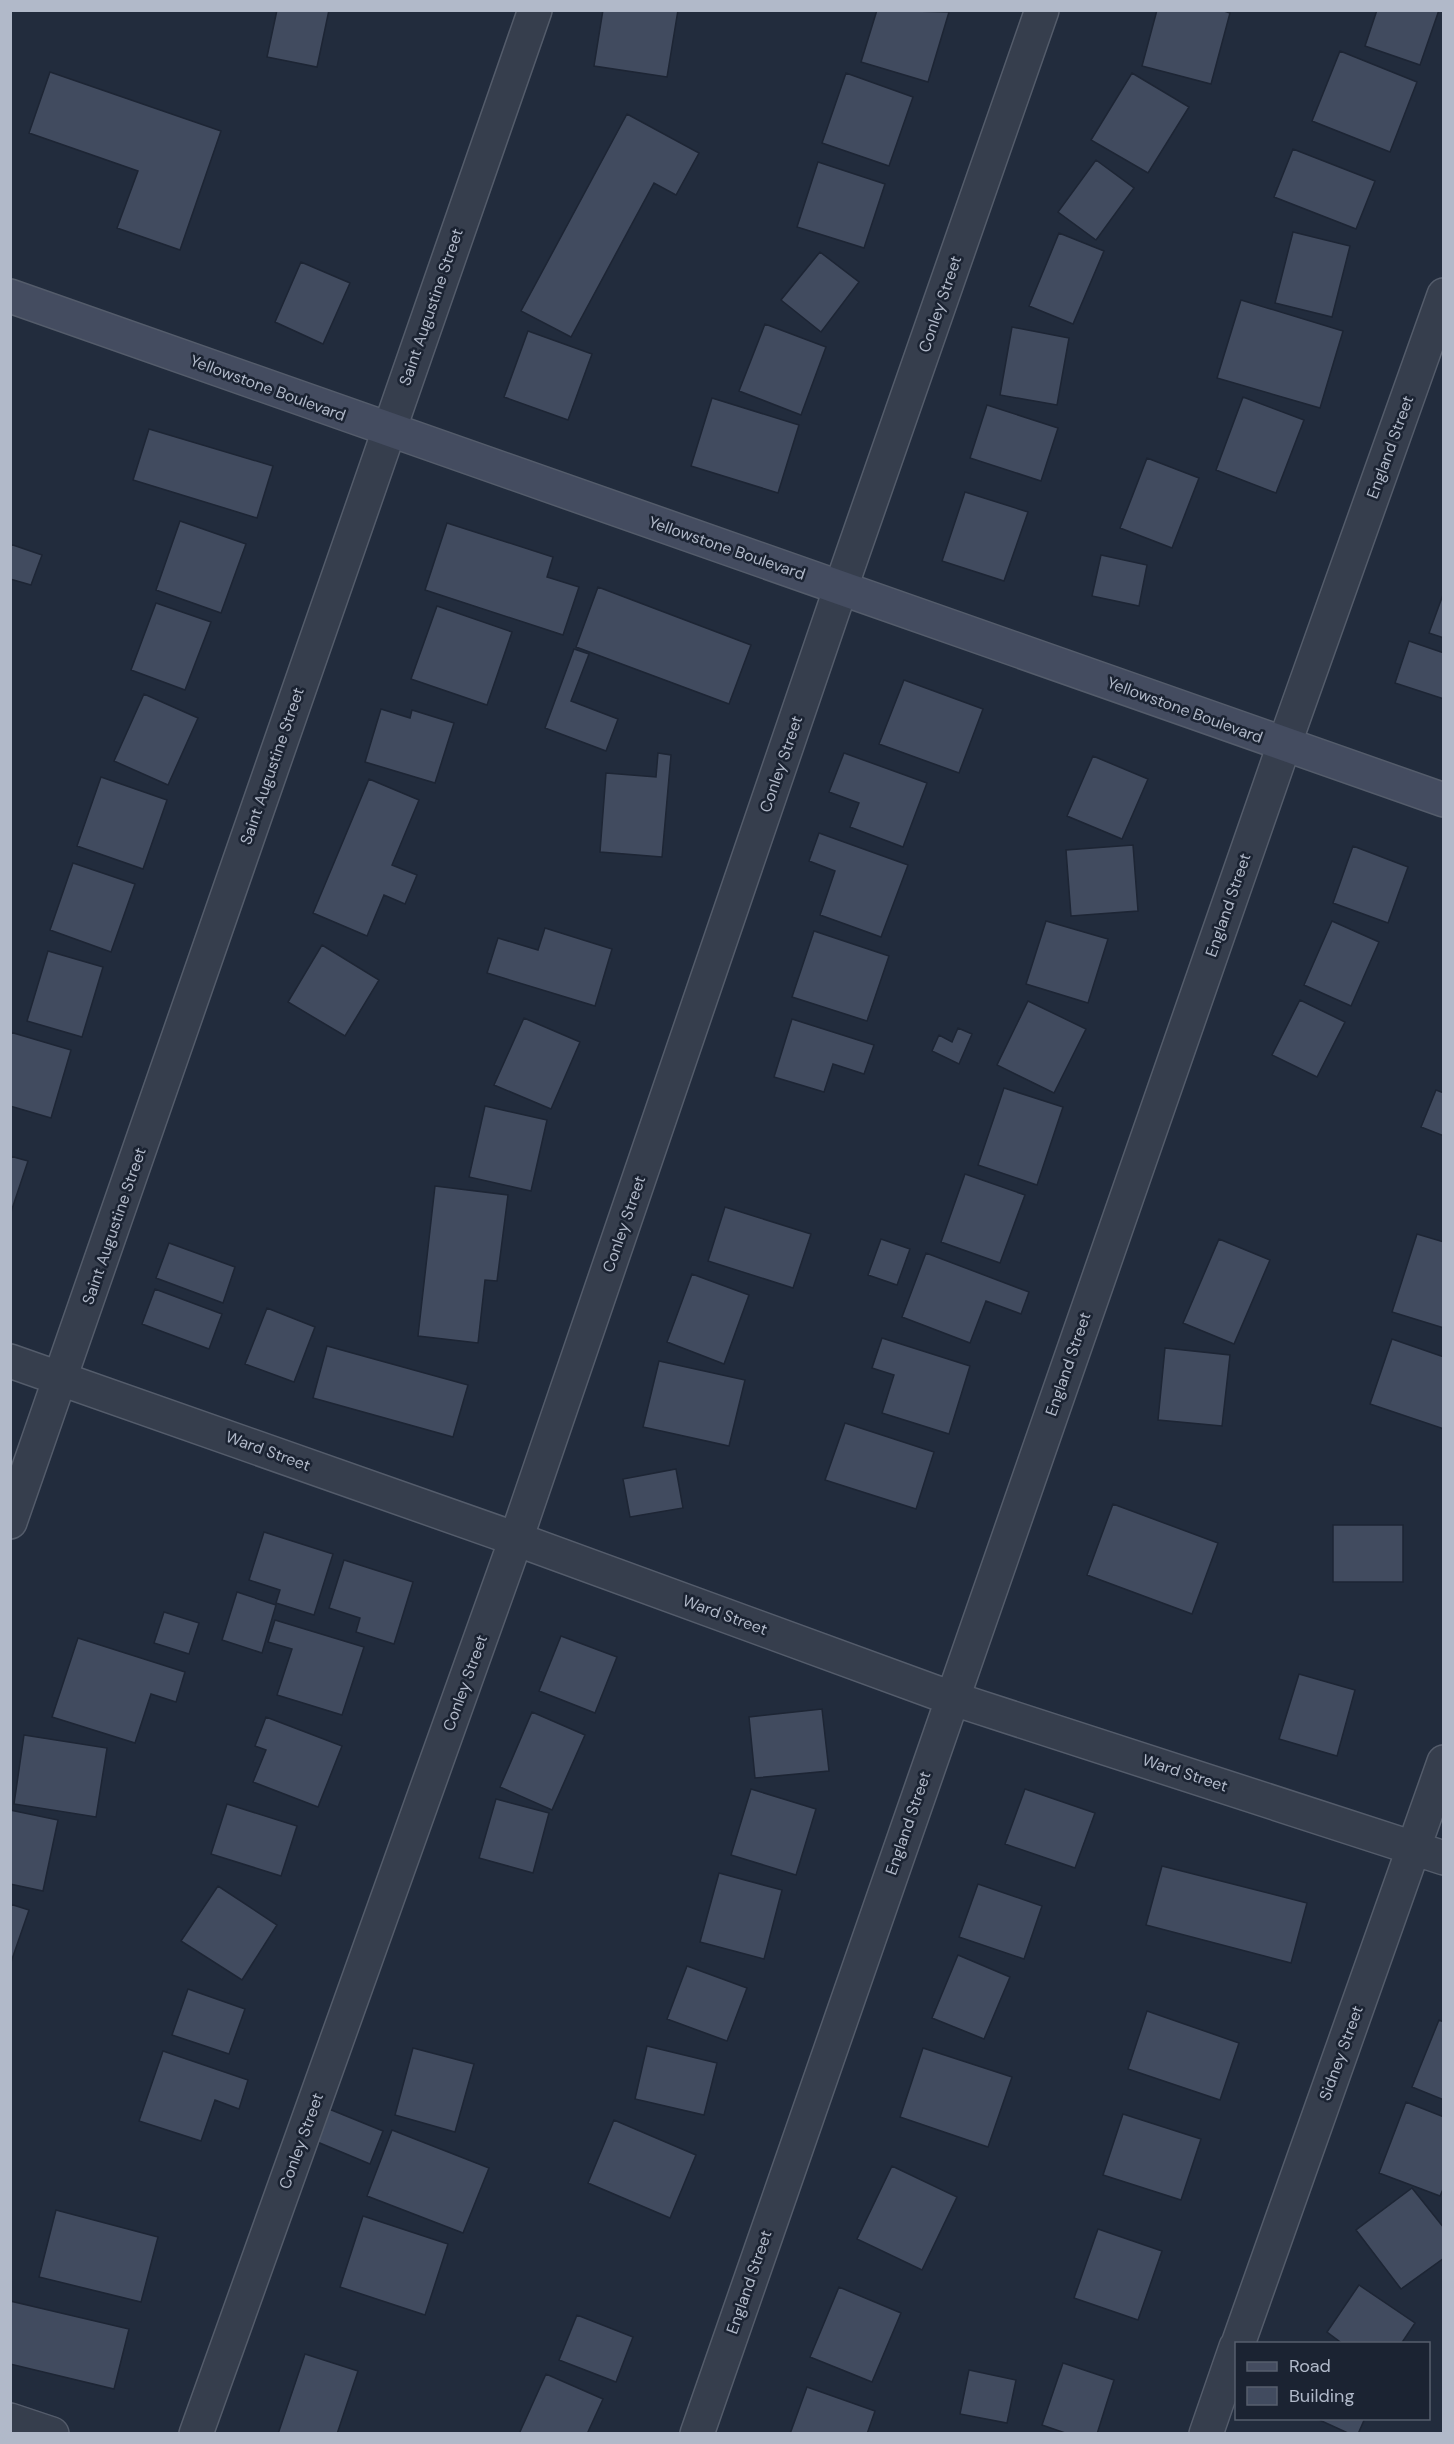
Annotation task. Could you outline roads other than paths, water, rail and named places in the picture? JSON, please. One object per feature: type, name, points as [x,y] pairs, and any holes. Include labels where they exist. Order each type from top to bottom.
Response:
[{"type":"street","name":"Saint Augustine Street","points":[[10,1522],[535,10]]},
{"type":"street","name":"Conley Street","points":[[196,2433],[516,1539],[841,587],[1042,10]]},
{"type":"street","name":"England Street","points":[[697,2433],[951,1698],[1443,295]]},
{"type":"street","name":"Yellowstone Boulevard","points":[[10,296],[1443,800]]},
{"type":"street","name":"Ward Street","points":[[10,1361],[516,1539],[951,1698],[1429,1853]]},
{"type":"street","name":"Sidney Street","points":[[1238,2342],[1429,1853],[1443,1762]]},
{"type":"street","name":"Sidney Street","points":[[1206,2433],[1235,2351]]},
{"type":"street","points":[[10,2420],[52,2433]]}]
